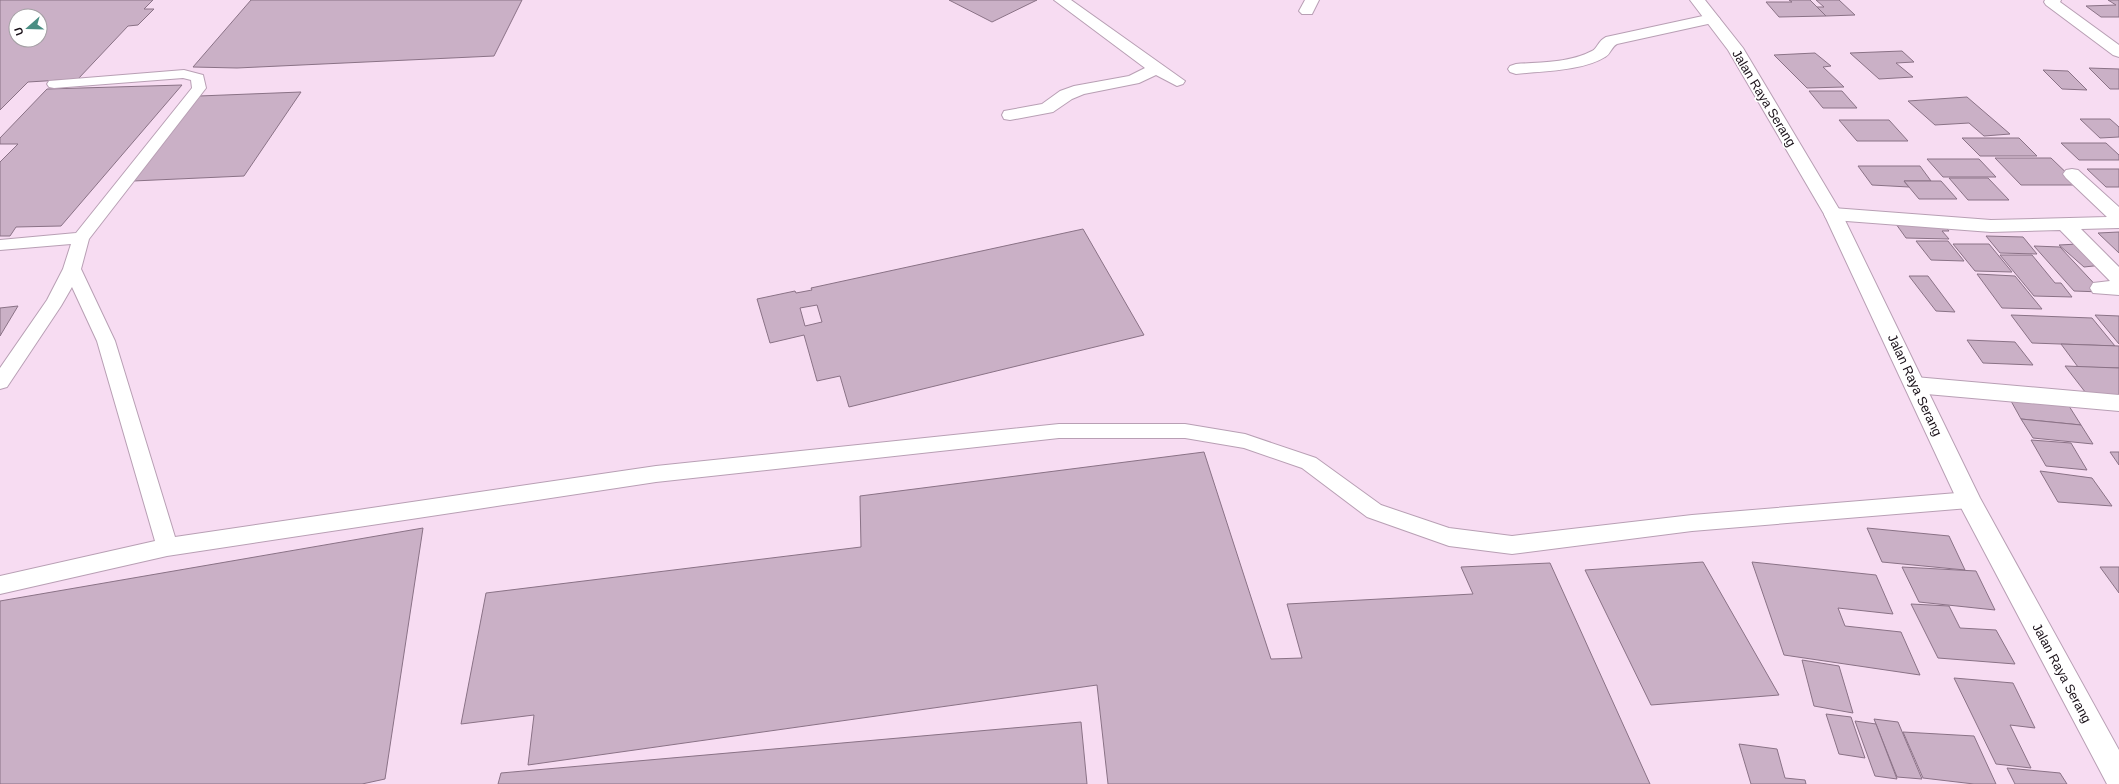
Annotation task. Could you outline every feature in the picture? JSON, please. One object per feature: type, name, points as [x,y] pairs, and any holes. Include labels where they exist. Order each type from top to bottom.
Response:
[{"type":"main road","points":[[1061,0],[1158,70],[1177,81]]},
{"type":"main road","name":"Jalan Raya Serang","points":[[1697,0],[1735,48],[1833,214],[1970,500],[2119,778]]},
{"type":"main road","points":[[2054,0],[2052,2],[2119,52]]},
{"type":"main road","points":[[1516,69],[1580,62],[1601,53],[1605,44],[1612,40],[1712,19]]},
{"type":"main road","points":[[1010,115],[1047,108],[1066,95],[1080,90],[1133,80],[1158,70]]},
{"type":"main road","points":[[2072,174],[2119,217]]},
{"type":"main road","points":[[1833,214],[1991,226],[2119,222]]},
{"type":"main road","points":[[2064,223],[2119,279]]},
{"type":"main road","points":[[1915,385],[2119,403]]},
{"type":"lane","points":[[0,382],[55,302],[72,269],[81,238],[117,190],[199,88],[198,78],[184,74],[54,84]]},
{"type":"lane","points":[[0,245],[81,238]]},
{"type":"lane","points":[[72,269],[106,341],[167,547]]},
{"type":"lane","points":[[0,585],[167,547],[656,474],[1059,431],[1185,431],[1245,441],[1309,463],[1374,511],[1449,537],[1512,545],[1692,523],[1970,500]]},
{"type":"building","points":[[0,0],[153,0],[144,9],[154,9],[138,25],[128,26],[78,79],[28,82],[0,110]]},
{"type":"building","points":[[251,0],[522,0],[494,56],[237,68],[193,67]]},
{"type":"building","points":[[949,0],[1037,0],[992,22]]},
{"type":"building","points":[[1789,0],[1810,0],[1826,16],[1779,17],[1766,2],[1792,2]]},
{"type":"building","points":[[1816,0],[1839,0],[1855,15],[1826,16],[1817,7],[1824,7]]},
{"type":"building","points":[[2108,0],[2119,0],[2119,17],[2101,17],[2086,6],[2116,5]]},
{"type":"building","points":[[1902,51],[1914,62],[1896,63],[1913,77],[1879,79],[1850,53]]},
{"type":"building","points":[[1815,53],[1831,66],[1823,67],[1844,87],[1807,88],[1774,55]]},
{"type":"building","points":[[2089,68],[2119,69],[2119,89],[2110,89]]},
{"type":"building","points":[[2043,70],[2068,71],[2087,90],[2062,89]]},
{"type":"building","points":[[182,85],[61,226],[16,227],[10,236],[0,236],[0,162],[18,144],[0,144],[0,138],[47,89]]},
{"type":"building","points":[[1809,91],[1842,91],[1857,108],[1823,108]]},
{"type":"building","points":[[301,92],[244,176],[133,181],[199,96]]},
{"type":"building","points":[[1967,97],[2010,134],[1984,136],[1969,123],[1935,125],[1908,101]]},
{"type":"building","points":[[2080,119],[2110,119],[2119,127],[2119,137],[2100,138]]},
{"type":"building","points":[[1839,120],[1889,120],[1908,141],[1857,141]]},
{"type":"building","points":[[1962,138],[2019,138],[2037,156],[1980,156]]},
{"type":"building","points":[[2061,143],[2106,143],[2119,155],[2119,160],[2079,160]]},
{"type":"building","points":[[1995,158],[2051,158],[2079,185],[2021,185]]},
{"type":"building","points":[[1927,159],[1979,159],[1996,177],[1943,177]]},
{"type":"building","points":[[1858,166],[1920,166],[1931,181],[1904,181],[1909,187],[1872,185]]},
{"type":"building","points":[[2087,169],[2119,169],[2119,187],[2106,187]]},
{"type":"building","points":[[1949,178],[1988,178],[2009,200],[1968,200]]},
{"type":"building","points":[[1904,181],[1941,181],[1957,199],[1919,199]]},
{"type":"building","points":[[1896,224],[1944,225],[1949,231],[1942,231],[1949,239],[1906,238]]},
{"type":"building","points":[[1083,229],[1144,335],[849,407],[840,376],[817,381],[804,335],[770,343],[757,299],[795,291],[796,293],[812,290],[811,288]],"holes":[[[817,305],[822,322],[805,326],[800,308]]]},
{"type":"building","points":[[2119,232],[2119,253],[2098,233]]},
{"type":"building","points":[[1986,236],[2023,237],[2037,254],[2000,253]]},
{"type":"building","points":[[1916,241],[1948,241],[1964,261],[1931,260]]},
{"type":"building","points":[[1953,244],[1989,244],[2012,272],[1975,271]]},
{"type":"building","points":[[2078,244],[2103,265],[2084,267],[2059,245]]},
{"type":"building","points":[[2034,246],[2060,247],[2102,292],[2074,291]]},
{"type":"building","points":[[2000,255],[2032,255],[2055,283],[2061,283],[2072,297],[2034,296]]},
{"type":"building","points":[[1977,274],[2015,276],[2042,309],[2002,308]]},
{"type":"building","points":[[1909,276],[1928,276],[1955,312],[1936,311]]},
{"type":"building","points":[[18,306],[0,336],[0,308]]},
{"type":"building","points":[[2011,315],[2092,318],[2115,346],[2032,343]]},
{"type":"building","points":[[2095,315],[2119,316],[2119,344]]},
{"type":"building","points":[[1967,340],[2015,342],[2033,365],[1983,363]]},
{"type":"building","points":[[2061,344],[2119,346],[2119,368],[2078,367]]},
{"type":"building","points":[[2065,366],[2119,368],[2119,398],[2089,397]]},
{"type":"building","points":[[2011,401],[2069,406],[2081,425],[2021,419]]},
{"type":"building","points":[[2021,419],[2081,425],[2093,444],[2033,438]]},
{"type":"building","points":[[2031,440],[2071,443],[2087,470],[2046,466]]},
{"type":"building","points":[[1204,452],[1271,659],[1302,658],[1287,604],[1473,594],[1461,567],[1550,563],[1650,784],[1108,784],[1097,685],[528,765],[534,715],[461,724],[486,593],[861,547],[860,496]]},
{"type":"building","points":[[2110,452],[2119,452],[2119,465]]},
{"type":"building","points":[[2040,471],[2092,478],[2112,506],[2058,502]]},
{"type":"building","points":[[423,528],[385,779],[362,784],[0,784],[0,601]]},
{"type":"building","points":[[1867,528],[1949,536],[1965,570],[1882,562]]},
{"type":"building","points":[[1703,562],[1779,695],[1651,705],[1585,570]]},
{"type":"building","points":[[1752,562],[1876,575],[1893,614],[1838,608],[1845,626],[1901,632],[1920,675],[1784,655]]},
{"type":"building","points":[[1902,567],[1976,571],[1995,610],[1919,602]]},
{"type":"building","points":[[2100,567],[2119,567],[2119,593]]},
{"type":"building","points":[[1911,604],[1949,606],[1960,628],[1996,630],[2015,664],[1938,658]]},
{"type":"building","points":[[1802,660],[1839,666],[1853,713],[1814,706]]},
{"type":"building","points":[[1954,678],[2013,683],[2035,728],[2010,725],[2031,768],[1996,764]]},
{"type":"building","points":[[1826,714],[1851,717],[1865,758],[1839,754]]},
{"type":"building","points":[[1874,719],[1898,722],[1922,779],[1897,777]]},
{"type":"building","points":[[1855,721],[1876,724],[1897,779],[1875,776]]},
{"type":"building","points":[[1081,722],[1087,784],[498,784],[501,773]]},
{"type":"building","points":[[1903,732],[1974,736],[1996,784],[1974,784],[1923,778]]},
{"type":"building","points":[[1739,744],[1777,749],[1785,778],[1805,780],[1806,784],[1751,784]]},
{"type":"building","points":[[2007,768],[2060,773],[2067,784],[2015,784]]}]
